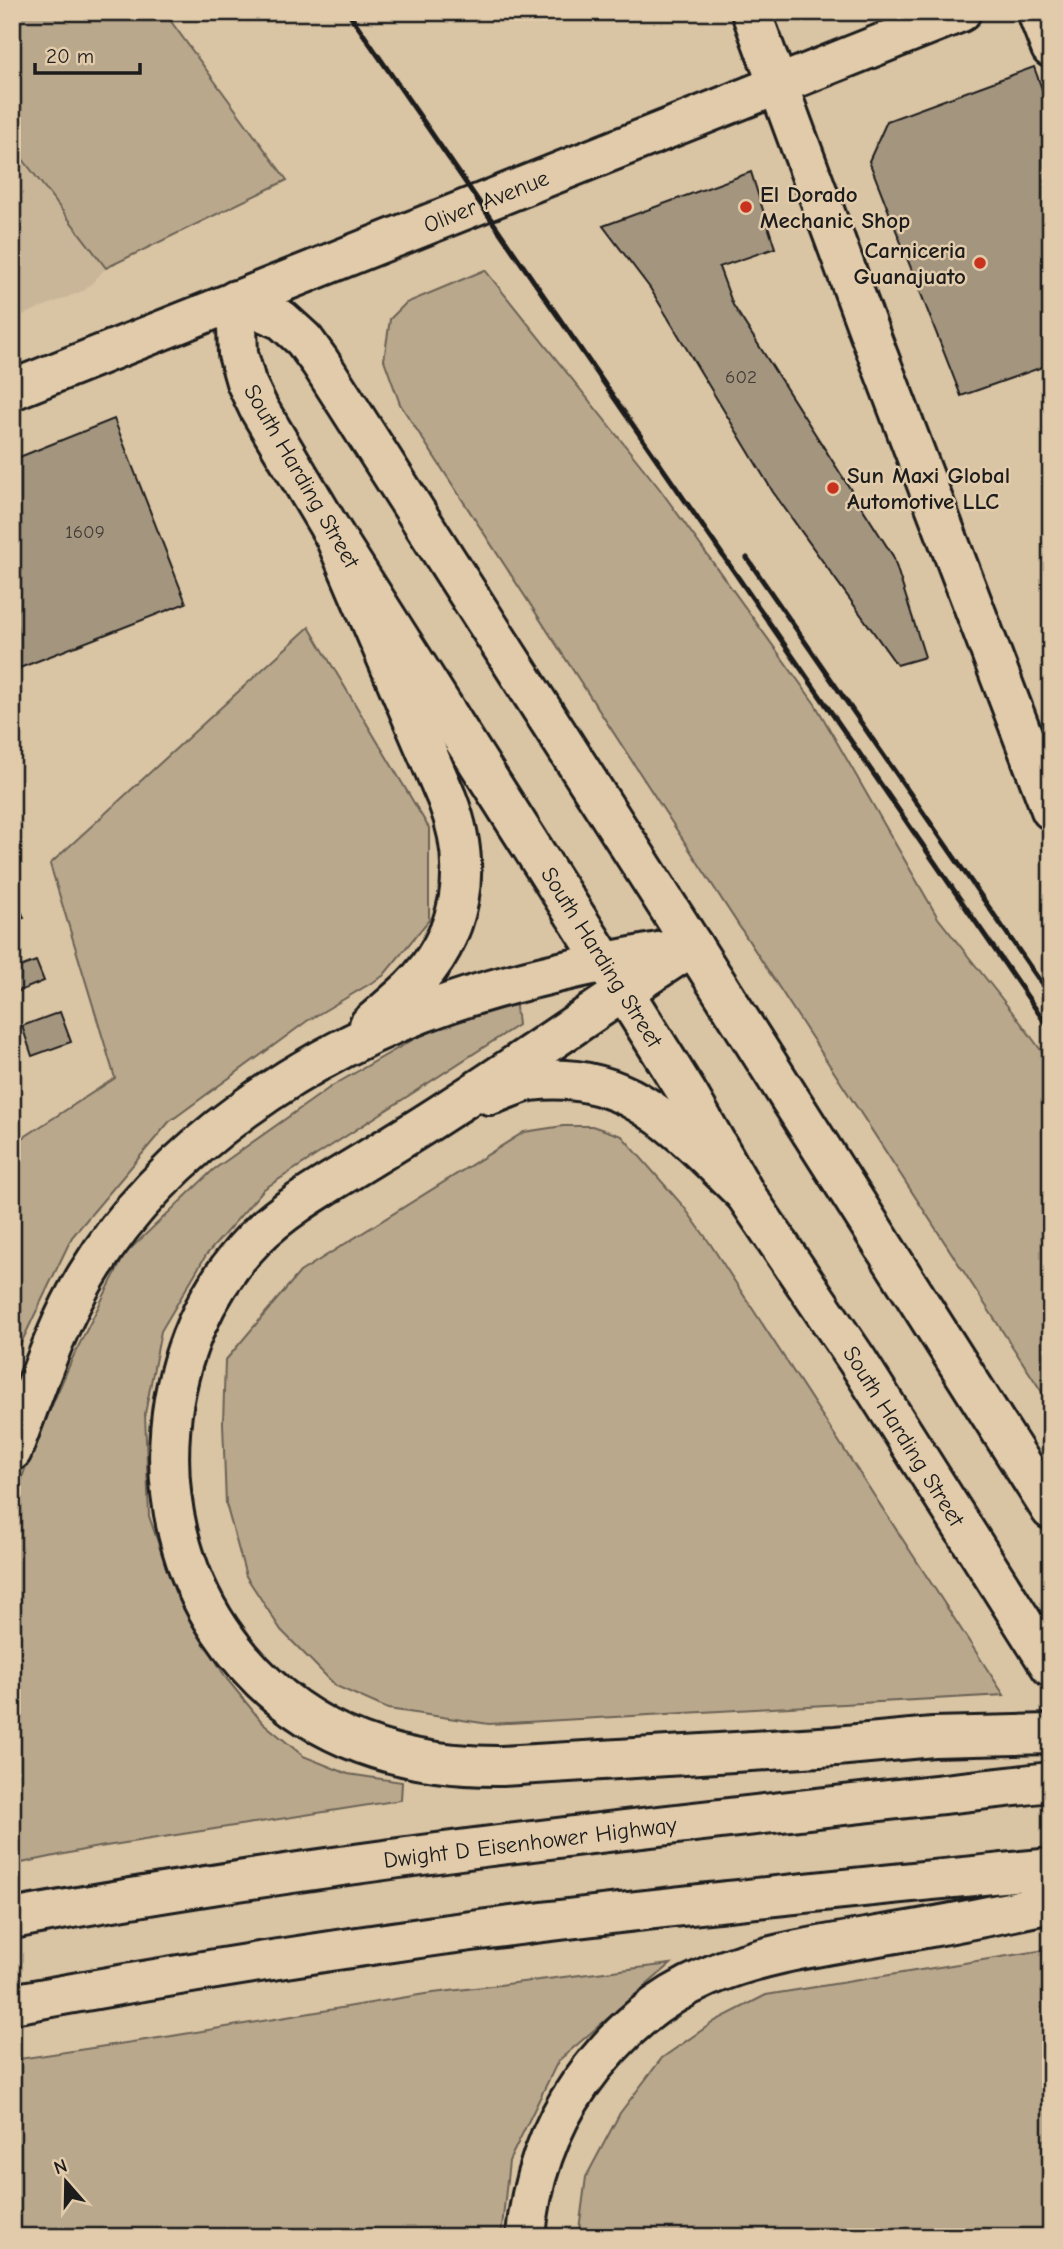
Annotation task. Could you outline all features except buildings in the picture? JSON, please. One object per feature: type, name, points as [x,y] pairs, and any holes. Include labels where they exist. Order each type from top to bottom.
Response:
[{"type":"main road","points":[[751,12],[869,332],[1051,810]]},
{"type":"main road","name":"Oliver Avenue","points":[[12,390],[961,12]]},
{"type":"main road","points":[[1037,12],[1051,48]]},
{"type":"main road","points":[[236,300],[282,320],[304,340],[320,362],[1051,1510]]},
{"type":"main road","name":"South Harding Street","points":[[236,300],[238,354],[246,382],[259,409],[334,535],[689,1096],[745,1194],[856,1360],[1051,1667]]},
{"type":"main road","points":[[12,1451],[64,1317],[92,1267],[125,1221],[164,1176],[225,1124],[345,1046],[411,988],[443,945],[454,920],[460,898],[461,874],[454,817],[334,535]]},
{"type":"main road","points":[[345,1046],[448,1003],[614,976],[693,946]]},
{"type":"main road","points":[[614,976],[449,1110],[312,1193],[280,1216],[241,1254],[223,1277],[197,1324],[180,1372],[170,1427],[170,1487],[174,1516],[185,1561],[208,1612],[226,1639],[259,1678],[283,1700],[317,1723],[368,1748],[432,1763],[463,1767],[502,1766],[836,1746],[933,1737],[1051,1734]]},
{"type":"main road","points":[[449,1110],[529,1082],[565,1081],[601,1086],[628,1096],[662,1116],[745,1194]]},
{"type":"main road","name":"Dwight D Eisenhower Highway","points":[[12,1919],[212,1885],[433,1853],[1051,1782]]},
{"type":"main road","points":[[12,2004],[181,1974],[441,1935],[1034,1870]]},
{"type":"main road","points":[[526,2237],[534,2186],[543,2154],[568,2101],[590,2069],[614,2042],[655,2005],[704,1978],[753,1959],[1044,1905]]},
{"type":"shaded area","points":[[12,12],[164,12],[287,180],[106,268],[12,145]]},
{"type":"shaded area","points":[[12,145],[106,268],[85,290],[12,319]]},
{"type":"shaded area","points":[[485,270],[659,488],[815,704],[938,918],[1051,1064],[1051,1406],[400,404],[384,360],[390,319],[406,303]]},
{"type":"shaded area","points":[[309,627],[429,828],[429,920],[383,976],[307,1021],[169,1122],[72,1237],[12,1362],[12,1145],[115,1078],[50,864]]},
{"type":"shaded area","points":[[515,998],[518,1025],[264,1189],[206,1255],[161,1331],[145,1414],[149,1516],[175,1592],[226,1678],[262,1722],[303,1756],[348,1774],[402,1782],[401,1800],[93,1848],[12,1865],[12,1508],[27,1463],[73,1357],[125,1254],[213,1170],[332,1086],[416,1038]]},
{"type":"shaded area","points":[[563,1126],[592,1126],[622,1136],[684,1207],[1004,1695],[489,1724],[388,1709],[336,1686],[281,1630],[246,1576],[226,1504],[223,1423],[225,1361],[300,1272],[524,1132]]},
{"type":"shaded area","points":[[1051,1949],[1051,2237],[578,2237],[586,2177],[620,2113],[662,2058],[715,2021],[766,1995]]},
{"type":"shaded area","points":[[671,1964],[558,2061],[509,2161],[501,2237],[12,2237],[12,2060],[425,1994]]},
{"type":"railway","points":[[348,12],[1051,1031]]},
{"type":"railway","points":[[747,558],[1051,997]]},
{"type":"place","name":"El Dorado Mechanic Shop","points":[[746,207]]},
{"type":"place","name":"Carniceria Guanajuato","points":[[980,263]]},
{"type":"place","name":"Sun Maxi Global Automotive LLC","points":[[833,488]]}]
